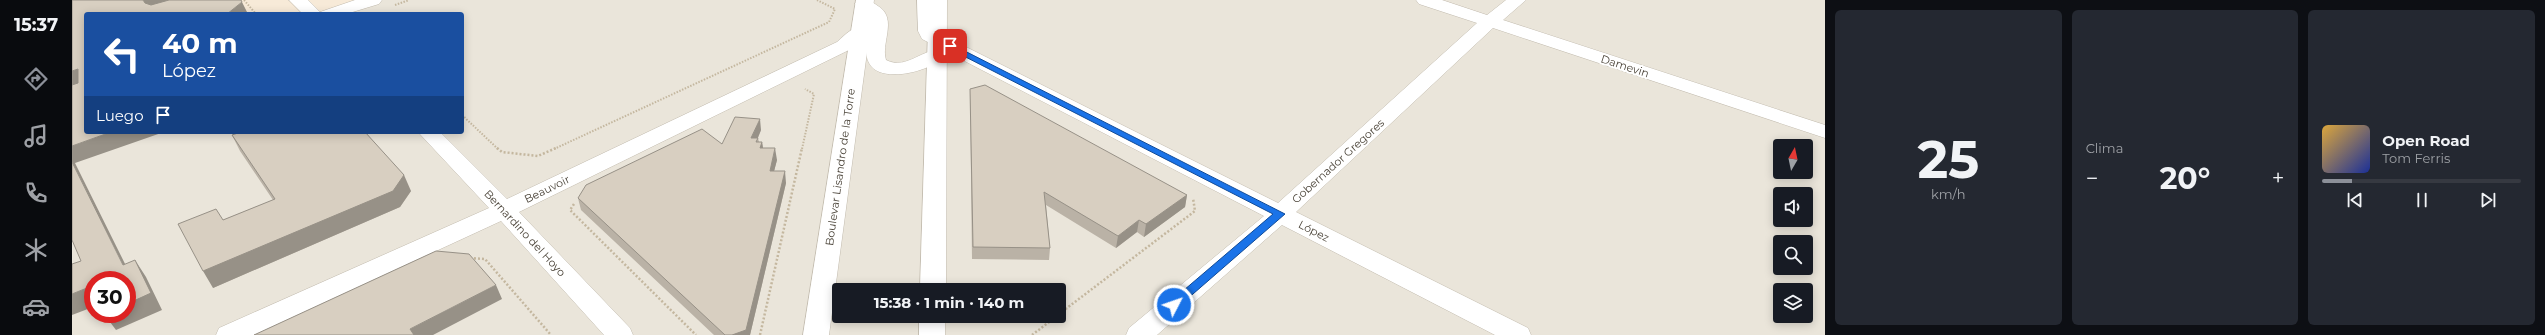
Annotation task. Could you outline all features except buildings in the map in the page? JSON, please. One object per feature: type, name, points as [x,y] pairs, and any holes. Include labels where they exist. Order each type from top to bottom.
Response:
[{"type":"street","points":[[298,0],[311,12]]},
{"type":"street","points":[[334,12],[373,0]]},
{"type":"street","name":"López","points":[[926,0],[928,5],[926,29],[936,47],[1280,214],[1518,335]]},
{"type":"street","points":[[932,283],[938,0]]},
{"type":"street","name":"Damevin","points":[[1425,0],[1825,132]]},
{"type":"street","name":"Gobernador Gregores","points":[[1139,335],[1280,214],[1489,22],[1517,0]]},
{"type":"street","points":[[864,2],[879,19],[874,49],[878,63],[883,67],[920,66],[936,47]]},
{"type":"street","name":"Boulevar Lisandro de la Torre","points":[[816,335],[864,2]]},
{"type":"street","name":"Beauvoir","points":[[229,335],[504,210],[838,49],[860,32]]},
{"type":"street","name":"Bernardino del Hoyo","points":[[430,134],[504,210],[620,335]]},
{"type":"street","points":[[932,323],[932,335]]},
{"type":"path","points":[[244,0],[254,12]]},
{"type":"path","points":[[464,117],[502,152],[538,156],[829,22],[835,9],[817,0]]},
{"type":"path","points":[[760,335],[814,94],[802,88]]},
{"type":"path","points":[[1066,309],[1195,211],[1193,192]]},
{"type":"path","points":[[576,199],[570,210],[696,335]]},
{"type":"path","points":[[464,258],[485,259],[551,335]]},
{"type":"path","points":[[1032,335],[1048,323]]},
{"type":"shaded area","points":[[72,0],[1825,0],[1825,335],[72,335]]},
{"type":"shaded area","points":[[72,0],[373,0],[334,12],[84,12]]},
{"type":"route","points":[[950,46],[1280,214],[1174,305]]}]
